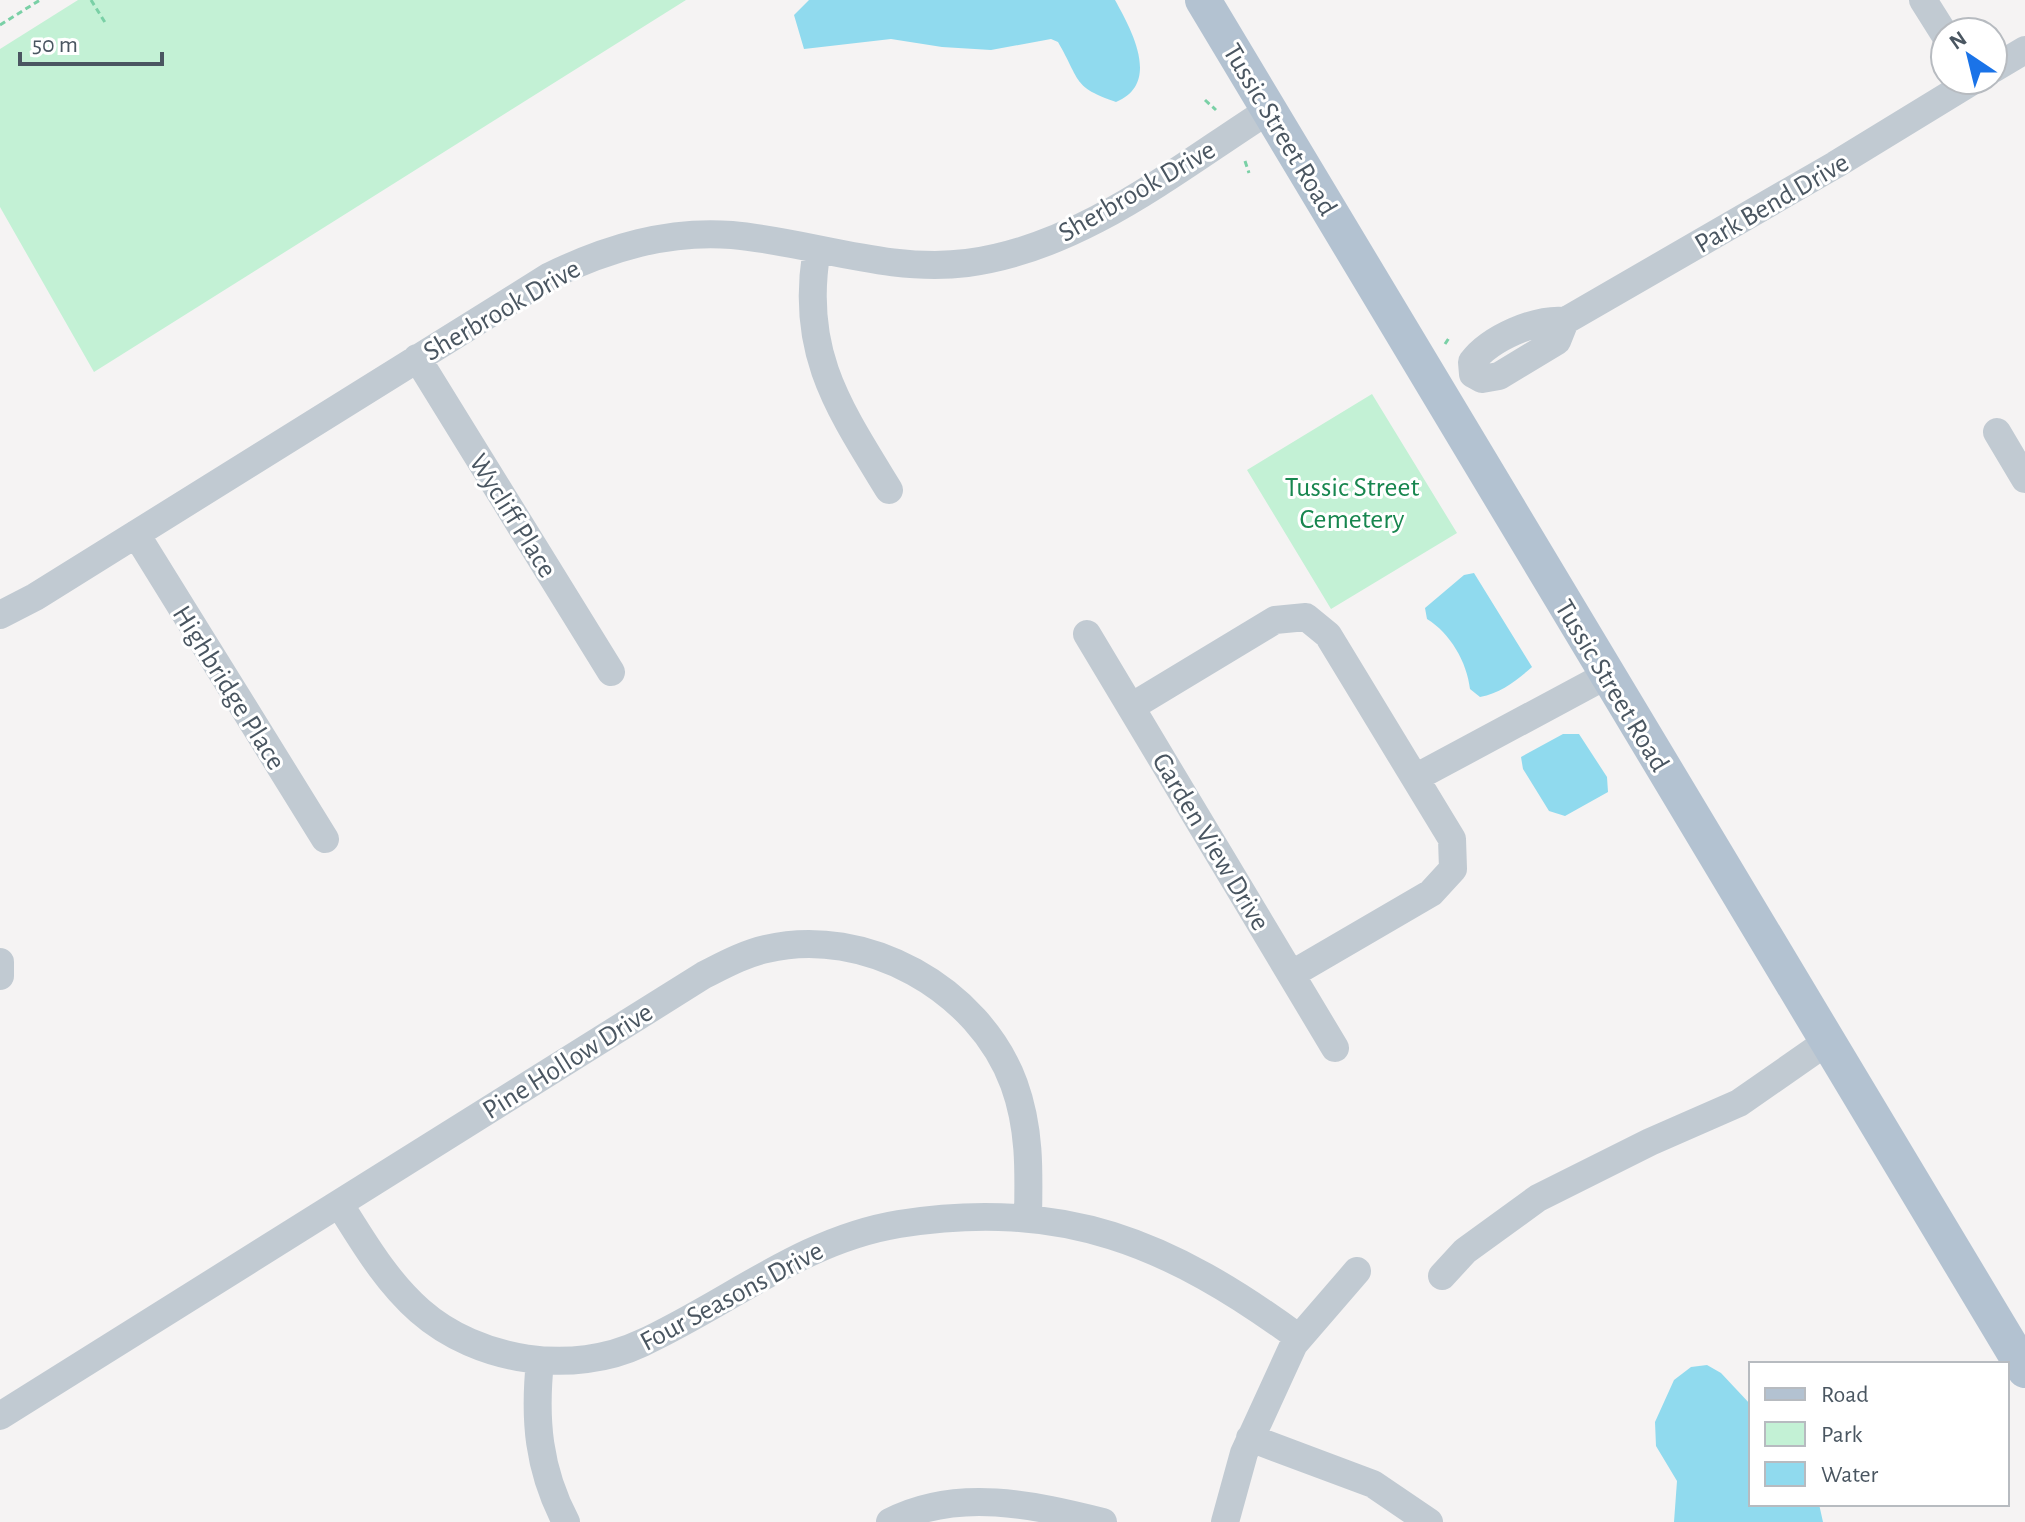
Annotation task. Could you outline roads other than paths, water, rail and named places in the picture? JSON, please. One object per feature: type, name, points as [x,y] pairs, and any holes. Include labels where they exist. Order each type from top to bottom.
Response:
[{"type":"main road","name":"Tussic Street Road","points":[[1203,0],[2025,1370]]},
{"type":"street","name":"Park Bend Drive","points":[[1438,392],[1473,374],[1472,362],[1479,351],[1536,322],[1565,321],[1835,165],[1947,96]]},
{"type":"street","name":"Sherbrook Drive","points":[[0,615],[136,534],[550,276],[619,247],[698,235],[732,235],[925,265],[999,257],[1038,246],[1095,220],[1269,110]]},
{"type":"street","points":[[817,249],[811,312],[823,373],[836,403],[889,490]]},
{"type":"street","name":"Wycliff Place","points":[[417,358],[611,672]]},
{"type":"street","points":[[1997,432],[2025,479]]},
{"type":"street","name":"Highbridge Place","points":[[136,534],[325,839]]},
{"type":"street","points":[[1131,707],[1275,620],[1306,617],[1328,635],[1452,839],[1453,869],[1431,893],[1292,974]]},
{"type":"street","name":"Garden View Drive","points":[[1087,634],[1335,1048]]},
{"type":"street","points":[[1415,778],[1607,675]]},
{"type":"street","name":"Pine Hollow Drive","points":[[0,1416],[704,975],[766,949],[823,945],[886,958],[937,985],[984,1030],[1014,1082],[1025,1118],[1029,1143],[1028,1217]]},
{"type":"street","points":[[0,962],[0,976]]},
{"type":"street","points":[[1442,1276],[1465,1251],[1538,1198],[1650,1142],[1739,1103],[1807,1052],[1828,1041]]},
{"type":"street","name":"Four Seasons Drive","points":[[340,1205],[375,1261],[422,1313],[455,1334],[492,1349],[540,1361],[585,1359],[641,1344],[769,1270],[857,1234],[899,1224],[1003,1214],[1085,1228],[1175,1258],[1218,1281],[1299,1338]]},
{"type":"street","points":[[1225,1522],[1250,1438],[1299,1338],[1357,1271]]},
{"type":"street","points":[[540,1361],[539,1452],[546,1477],[566,1522]]},
{"type":"street","points":[[1250,1438],[1373,1484],[1429,1522]]},
{"type":"street","points":[[890,1522],[925,1509],[991,1501],[1103,1522]]},
{"type":"water","points":[[809,0],[1115,0],[1135,41],[1140,70],[1130,93],[1116,102],[1085,87],[1058,42],[1051,39],[991,50],[891,39],[804,49],[794,15]]},
{"type":"water","points":[[1474,573],[1532,667],[1508,686],[1480,697],[1470,689],[1456,649],[1443,632],[1427,619],[1425,608],[1464,575]]},
{"type":"water","points":[[1563,734],[1579,734],[1607,777],[1608,792],[1565,816],[1549,811],[1523,769],[1521,757]]},
{"type":"water","points":[[1707,1365],[1721,1373],[1749,1403],[1749,1506],[1819,1506],[1823,1522],[1674,1522],[1677,1481],[1656,1446],[1655,1422],[1674,1380],[1691,1367]]},
{"type":"park label","name":"Tussic Street Cemetery","points":[[1352,502]]}]
